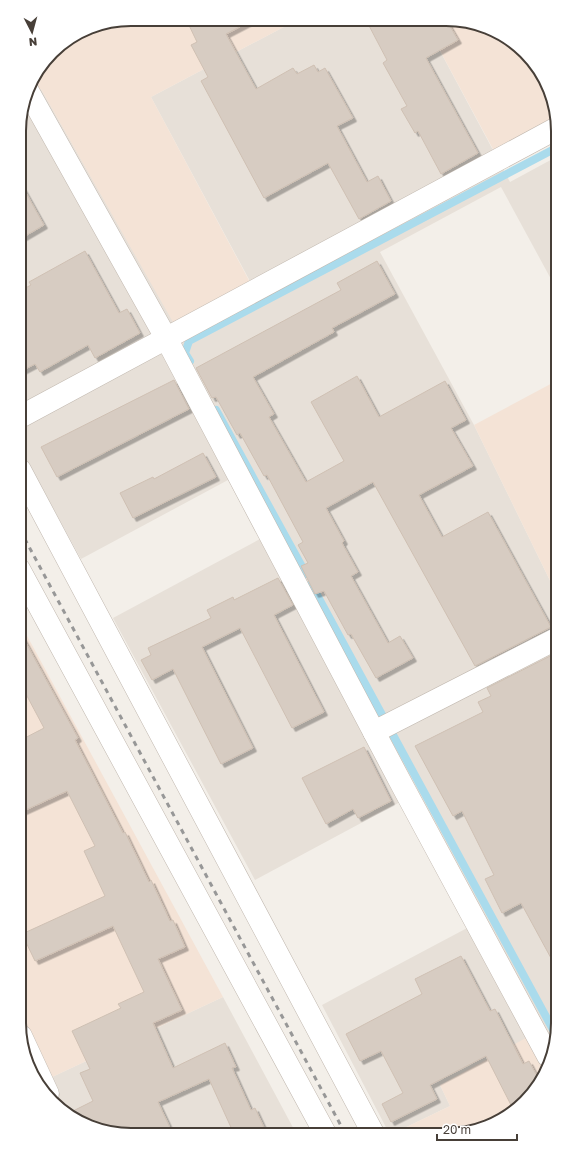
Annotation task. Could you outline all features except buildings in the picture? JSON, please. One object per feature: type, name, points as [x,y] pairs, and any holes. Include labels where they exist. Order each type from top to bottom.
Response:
[{"type":"street","points":[[32,98],[166,338],[374,732],[546,1053]]},
{"type":"street","points":[[26,414],[551,131]]},
{"type":"street","points":[[26,481],[370,1128]]},
{"type":"street","points":[[26,580],[322,1128]]},
{"type":"street","points":[[374,732],[551,642]]},
{"type":"shaded area","points":[[124,26],[286,26],[151,97],[252,286],[174,324],[41,89],[34,92],[48,67],[62,52],[78,40],[111,28]]},
{"type":"shaded area","points":[[286,26],[427,26],[510,182],[551,160],[551,279],[501,187],[380,252],[474,425],[551,583],[551,1030],[549,1043],[548,1045],[440,1085],[450,1106],[404,1128],[386,1128],[322,1005],[469,927],[402,801],[255,880],[113,618],[260,539],[228,480],[81,559],[26,459],[26,124],[34,92],[41,89],[175,324],[252,285],[151,97]]},
{"type":"shaded area","points":[[427,26],[466,28],[492,37],[515,52],[525,62],[540,85],[545,97],[550,120],[494,151]]},
{"type":"shaded area","points":[[551,384],[551,583],[474,425]]},
{"type":"shaded area","points":[[26,634],[223,997],[50,1078],[26,1029],[26,1023]]},
{"type":"shaded area","points":[[223,997],[293,1128],[131,1128],[117,1127],[91,1120],[78,1114],[67,1106],[52,1092],[44,1081],[32,1057],[26,1029],[50,1078]]},
{"type":"shaded area","points":[[544,1028],[550,1039],[545,1057],[533,1081],[520,1097],[504,1110],[480,1122],[460,1127],[404,1128],[450,1106],[440,1085]]},
{"type":"waterway","points":[[190,361],[185,353],[189,341],[551,151]]},
{"type":"waterway","points":[[216,410],[306,574]]},
{"type":"waterway","points":[[311,584],[551,1026]]},
{"type":"railway","points":[[26,541],[342,1128]]}]
